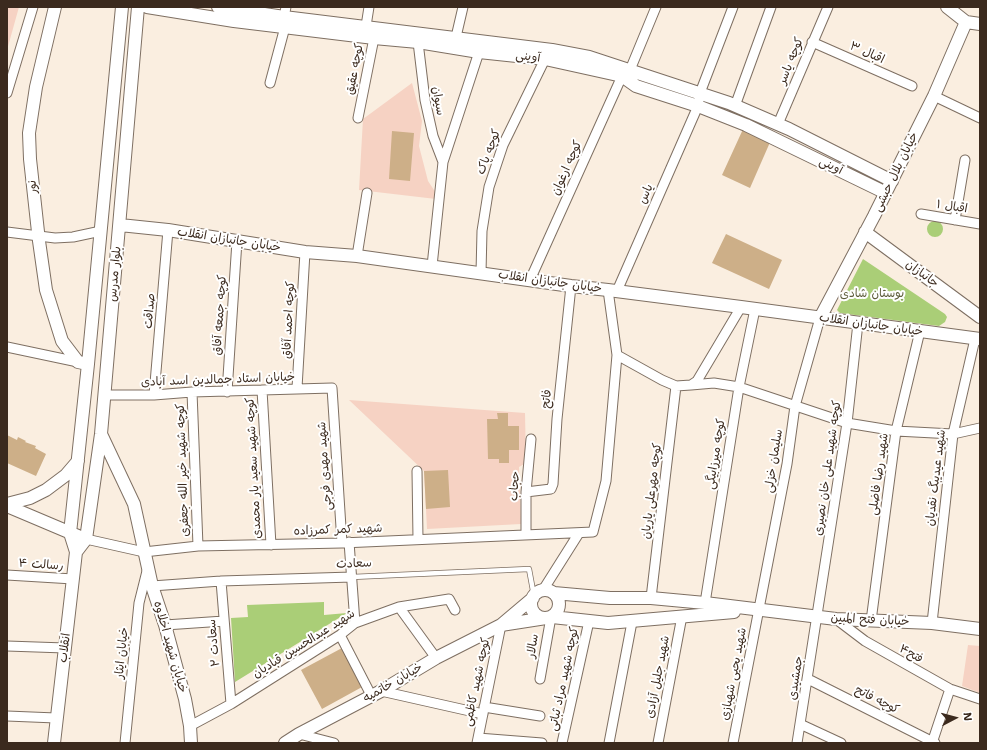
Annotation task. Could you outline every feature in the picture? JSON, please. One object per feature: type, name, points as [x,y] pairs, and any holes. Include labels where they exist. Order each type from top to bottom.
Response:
[{"type":"street","points":[[7,93],[10,69],[33,7]]},
{"type":"street","name":"نور","points":[[56,7],[36,87],[29,133],[30,159],[38,235],[46,290],[62,341],[83,363]]},
{"type":"street","name":"بلوار مدرس","points":[[70,533],[78,461],[83,363],[93,315],[122,7]]},
{"type":"street","name":"بلوار مدرس","points":[[86,539],[101,434],[138,7]]},
{"type":"street","name":"آوینی","points":[[147,7],[285,17],[374,38],[418,42],[479,52],[548,54]]},
{"type":"street","name":"آوینی","points":[[218,7],[285,17],[456,37],[548,54],[626,73],[700,93],[735,106],[778,124],[892,181]]},
{"type":"street","points":[[366,26],[369,7]]},
{"type":"street","points":[[432,266],[441,194],[443,162],[479,52],[456,37],[462,7]]},
{"type":"street","name":"کوچه ارغوان","points":[[530,280],[656,7]]},
{"type":"street","name":"یاس","points":[[612,290],[698,106],[700,93],[732,7]]},
{"type":"street","points":[[735,106],[771,7]]},
{"type":"street","name":"کوچه یاسر","points":[[778,124],[828,7]]},
{"type":"street","points":[[947,7],[966,22],[980,24]]},
{"type":"street","points":[[270,84],[285,17]]},
{"type":"street","name":"خیابان بلال حبشی","points":[[820,318],[886,193],[934,96],[966,22]]},
{"type":"street","name":"کوچه عقیق","points":[[358,118],[374,38],[366,26]]},
{"type":"street","name":"سیوان","points":[[418,42],[425,100],[433,136],[443,162]]},
{"type":"street","name":"اقبال ۳","points":[[812,42],[912,86]]},
{"type":"street","name":"کوچه پاک","points":[[481,273],[482,231],[489,187],[503,145],[548,54]]},
{"type":"street","name":"آوینی","points":[[626,73],[636,86],[698,106],[746,125],[886,193]]},
{"type":"street","points":[[934,96],[980,118]]},
{"type":"street","points":[[955,220],[965,160]]},
{"type":"street","points":[[357,256],[367,193]]},
{"type":"street","name":"اقبال ۱","points":[[921,214],[980,224]]},
{"type":"street","name":"خیابان جانبازان انقلاب","points":[[120,225],[168,230],[305,252],[357,256],[571,286],[612,290],[977,339]]},
{"type":"street","name":"صداقت","points":[[154,395],[168,230]]},
{"type":"street","points":[[7,232],[55,238],[74,237],[101,231]]},
{"type":"street","name":"جانبازان","points":[[865,232],[980,317]]},
{"type":"street","name":"کوچه جمعه آفاق","points":[[227,392],[237,241]]},
{"type":"street","name":"کوچه احمد آفاق","points":[[298,388],[305,252]]},
{"type":"street","name":"فاتح","points":[[526,492],[551,489],[553,484],[557,419],[571,286]]},
{"type":"street","points":[[612,290],[617,355],[662,380],[676,386],[714,382],[738,387],[847,423],[896,431],[953,434],[980,428]]},
{"type":"street","points":[[691,385],[697,381],[741,307]]},
{"type":"street","name":"کوچه میرزابیگی","points":[[705,603],[738,387],[755,309]]},
{"type":"street","points":[[93,315],[112,318]]},
{"type":"street","name":"سلیمان خزلی","points":[[759,610],[787,464],[795,406],[820,318]]},
{"type":"street","name":"کوچه شهید علی خان نصیری","points":[[818,616],[847,423],[858,323]]},
{"type":"street","name":"شهید رضا فاضلی","points":[[871,621],[896,431],[920,331]]},
{"type":"street","name":"شهید عیدیبگ نقدیان","points":[[932,623],[953,434],[977,339]]},
{"type":"street","points":[[7,347],[83,363]]},
{"type":"street","name":"شهید کمر کمرزاده","points":[[86,539],[144,552],[198,546],[346,543],[593,532],[606,480],[617,355]]},
{"type":"street","name":"کوچه مهرعلی یاریان","points":[[651,598],[676,386]]},
{"type":"street","name":"خیابان استاد جمالدین اسد آبادی","points":[[104,394],[154,395],[192,392],[332,388]]},
{"type":"street","name":"شهید مهدی فرجی","points":[[332,388],[346,543],[352,577],[355,623]]},
{"type":"street","name":"کوچه شهید سعید یار محمدی","points":[[262,390],[271,545]]},
{"type":"street","name":"کوچه شهید خیر الله جعفری","points":[[192,392],[198,546]]},
{"type":"street","name":"خیابان شهید اخلاوه","points":[[101,434],[134,504],[152,586],[165,625],[186,699],[191,743]]},
{"type":"street","name":"حجاب","points":[[526,534],[526,492],[531,438]]},
{"type":"street","points":[[7,505],[30,498],[46,490],[66,475],[78,461]]},
{"type":"street","points":[[417,471],[418,539]]},
{"type":"street","points":[[7,505],[86,539],[76,552]]},
{"type":"street","name":"انقلاب","points":[[54,743],[76,552],[70,533]]},
{"type":"street","points":[[541,594],[557,597],[559,603],[558,608],[556,613],[550,617],[541,618],[532,611],[531,606],[541,594],[579,533]]},
{"type":"street","name":"خیابان ایثار","points":[[124,743],[139,603],[148,567]]},
{"type":"street","name":"رسالت ۴","points":[[7,575],[73,579]]},
{"type":"street","name":"سعادت","points":[[152,586],[221,581],[352,577]]},
{"type":"street","name":"سعادت ۲","points":[[221,581],[231,704]]},
{"type":"street","name":"خیابان فتح المبین","points":[[541,594],[610,598],[651,598],[836,619],[932,623],[980,629]]},
{"type":"street","name":"خیابان خاتمیه","points":[[286,743],[299,734],[376,693],[436,658],[502,625],[541,594]]},
{"type":"street","name":"شهید عبدالحسین قبادیان","points":[[190,726],[231,704],[340,635],[355,623],[400,607],[449,599],[455,610]]},
{"type":"street","points":[[400,607],[436,658]]},
{"type":"street","name":"خیابان فتح المبین","points":[[550,617],[608,623],[759,610]]},
{"type":"street","name":"شهید یحیی شهبازی","points":[[733,743],[759,610]]},
{"type":"street","name":"شهید جلیل آزادی","points":[[658,743],[682,616]]},
{"type":"street","name":"جمشیدی","points":[[797,743],[818,616]]},
{"type":"street","name":"خیابان خاتمیه","points":[[502,625],[550,617]]},
{"type":"street","name":"سالار","points":[[540,679],[550,617]]},
{"type":"street","name":"فتح۴","points":[[836,619],[865,641],[950,689],[980,699]]},
{"type":"street","points":[[165,625],[224,621]]},
{"type":"street","name":"کوچه شهید مراد ثباتی","points":[[562,743],[589,621]]},
{"type":"street","points":[[610,743],[632,622]]},
{"type":"street","name":"کوچه شهید کاظمی","points":[[477,741],[502,625]]},
{"type":"street","points":[[340,635],[376,693],[484,711],[540,716]]},
{"type":"street","points":[[7,646],[65,648]]},
{"type":"street","name":"کوچه فاتح","points":[[808,679],[933,743]]},
{"type":"street","points":[[933,743],[950,689]]},
{"type":"street","points":[[7,716],[56,718]]},
{"type":"street","points":[[800,724],[841,743]]},
{"type":"street","points":[[299,734],[334,743]]},
{"type":"street","points":[[477,741],[542,743]]},
{"type":"lane","name":"سعادت","points":[[352,577],[529,569],[541,594]]},
{"type":"shaded area","points":[[7,7],[19,7],[7,50]]},
{"type":"shaded area","points":[[412,83],[422,121],[419,146],[428,181],[436,193],[436,199],[359,190],[363,119]]},
{"type":"shaded area","points":[[349,400],[525,413],[526,463],[519,467],[521,524],[427,529],[424,471]]},
{"type":"shaded area","points":[[968,645],[980,646],[980,693],[962,686]]},
{"type":"green space","points":[[935,221],[942,226],[943,229],[938,236],[935,237],[928,232],[927,229],[932,222]]},
{"type":"green space","name":"بوستان شادی","points":[[863,259],[945,314],[947,317],[945,322],[939,326],[840,313],[837,310]]},
{"type":"green space","points":[[324,602],[324,615],[347,613],[235,682],[231,618],[248,617],[247,605]]},
{"type":"building","points":[[744,127],[771,140],[750,188],[722,175]]},
{"type":"building","points":[[392,131],[414,133],[410,181],[389,179]]},
{"type":"building","points":[[726,234],[782,260],[769,289],[712,263]]},
{"type":"building","points":[[497,413],[508,413],[508,426],[519,426],[519,450],[509,450],[509,463],[499,463],[499,459],[488,459],[487,419],[498,419]]},
{"type":"building","points":[[7,435],[17,440],[18,437],[26,441],[25,442],[36,446],[35,448],[46,454],[36,476],[7,463]]},
{"type":"building","points":[[448,470],[450,507],[426,509],[424,471]]},
{"type":"building","points":[[342,648],[362,687],[322,709],[301,670]]}]
